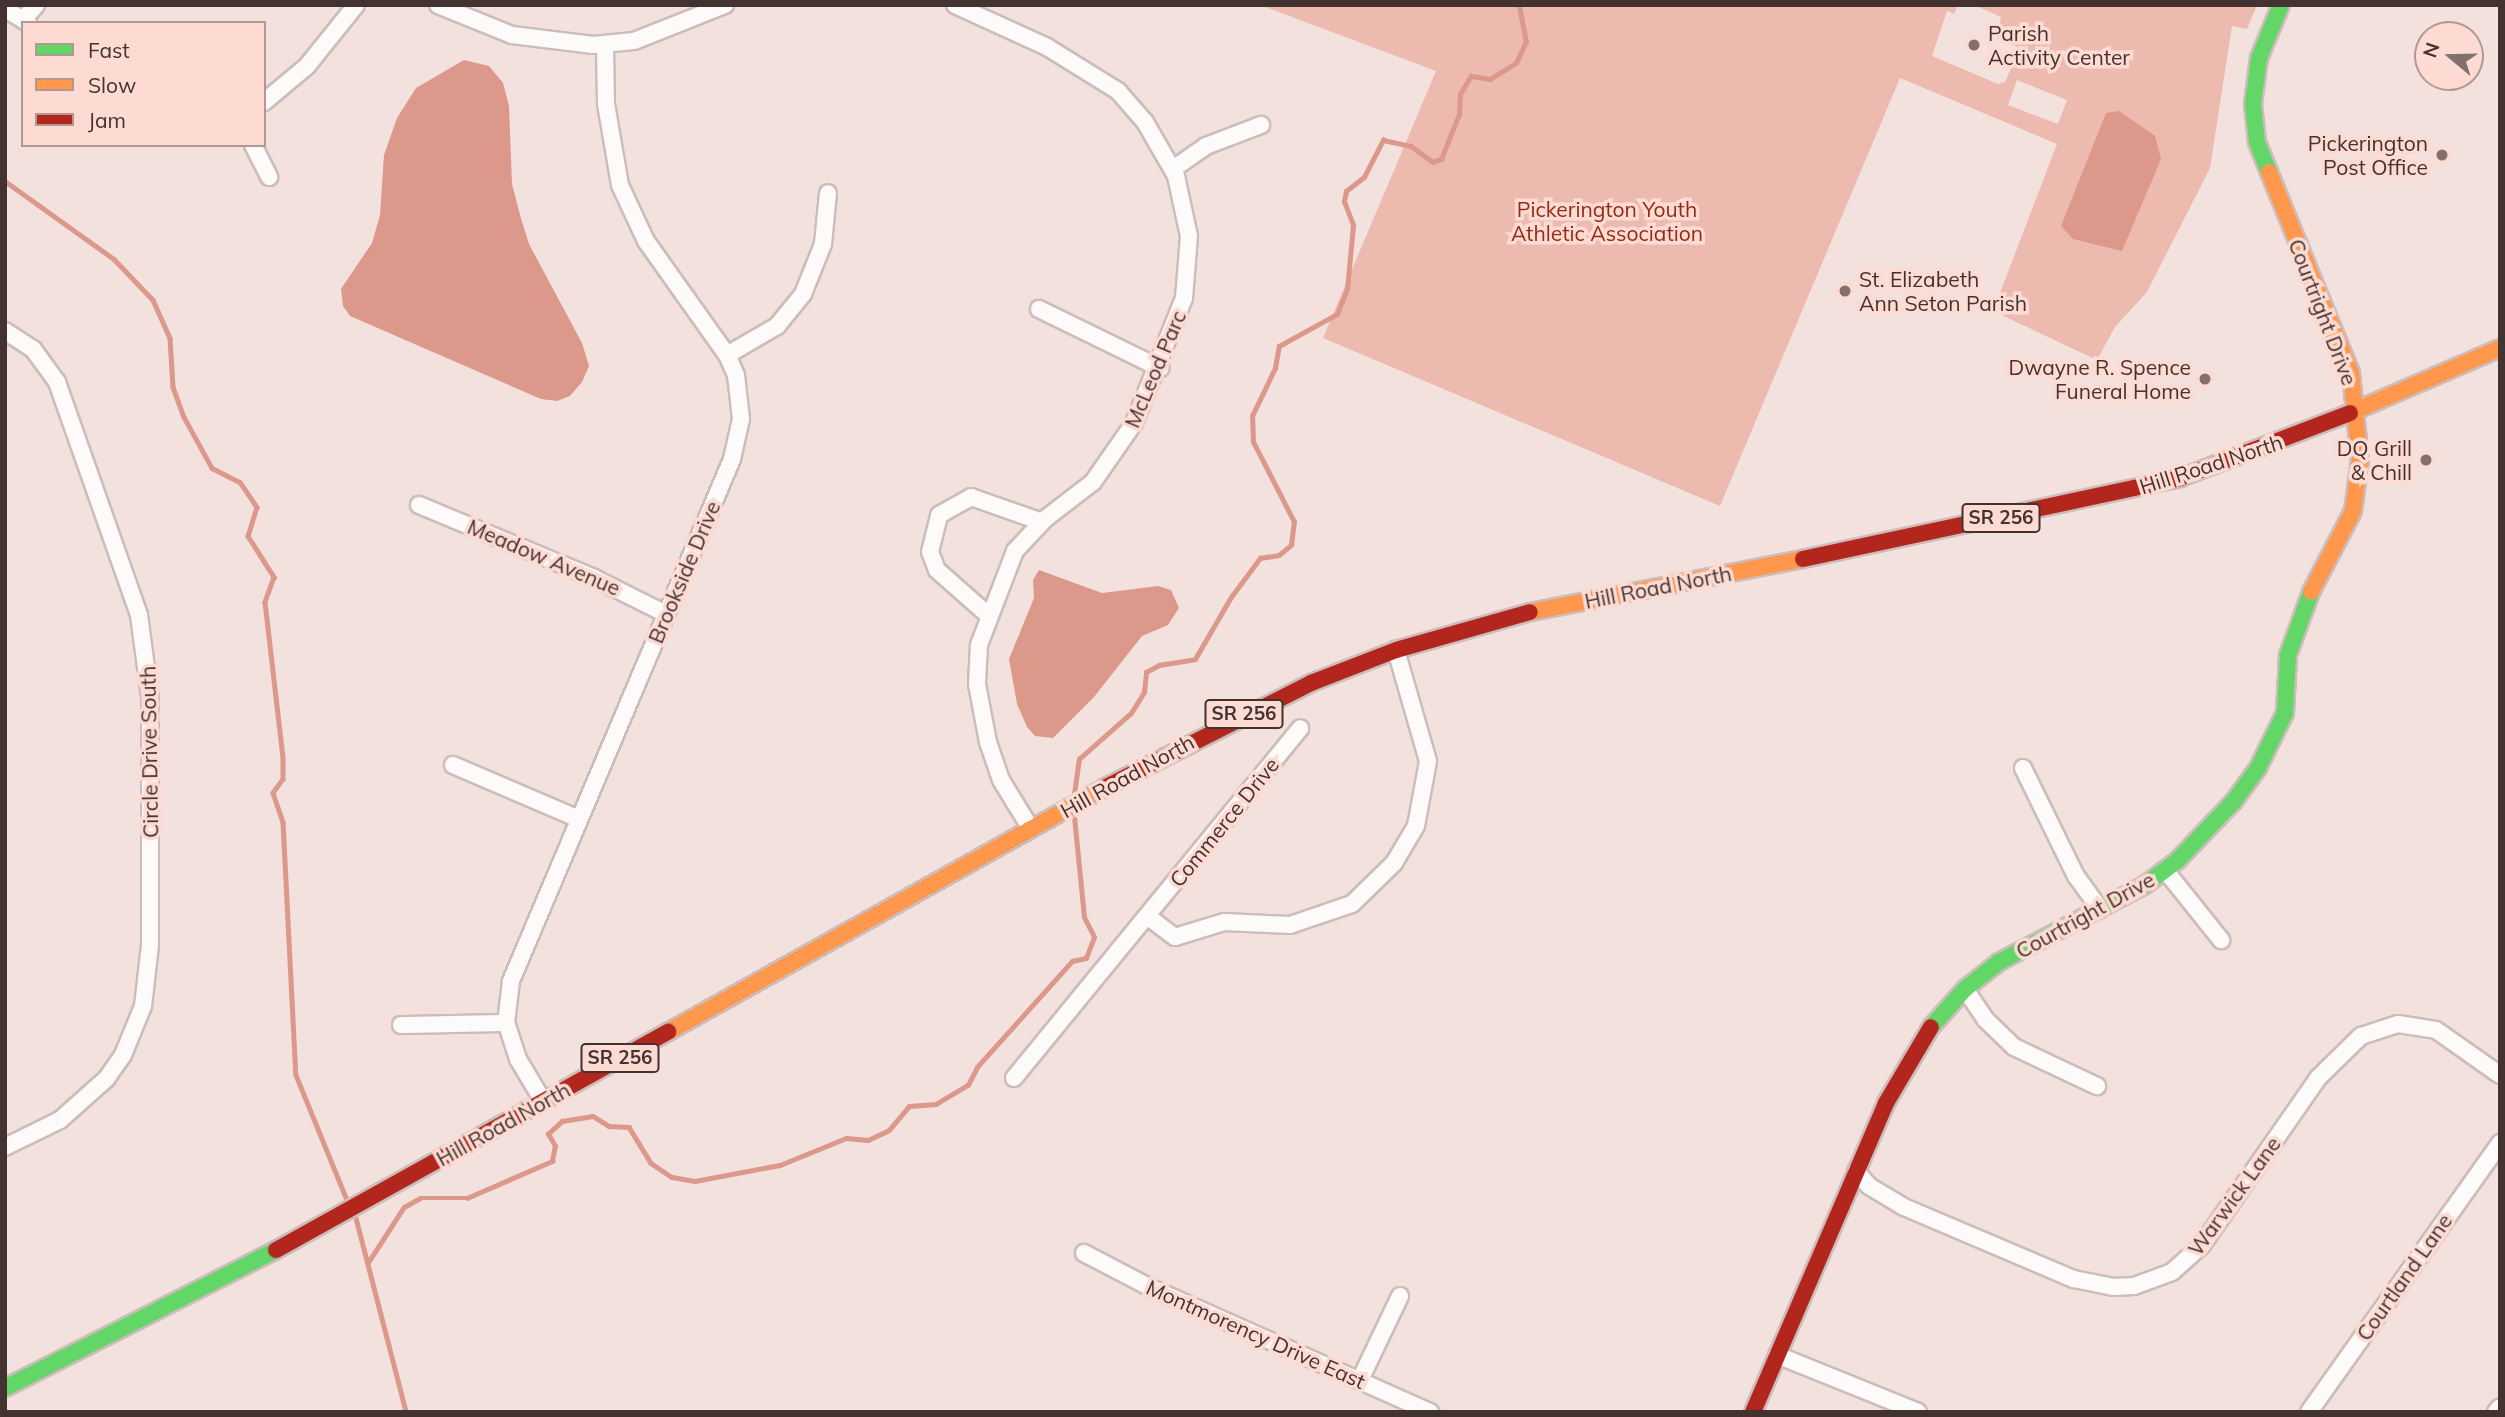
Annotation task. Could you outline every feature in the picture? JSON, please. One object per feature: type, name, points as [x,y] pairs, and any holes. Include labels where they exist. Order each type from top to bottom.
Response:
[{"type":"main road","name":"Courtright Drive","points":[[1753,1412],[1903,1066],[1926,1033],[1965,989],[1999,962],[2100,909],[2165,870],[2234,801],[2258,768],[2286,713],[2288,655],[2313,588],[2353,511],[2360,460],[2357,410],[2351,373],[2257,142],[2253,104],[2259,58],[2281,5]]},
{"type":"main road","name":"Hill Road North","points":[[5,1388],[162,1311],[317,1227],[1031,829],[1254,708],[1396,650],[1541,609],[1661,590],[2139,489],[2238,459],[2500,348]]},
{"type":"street","points":[[5,9],[26,21],[36,5]]},
{"type":"street","points":[[266,100],[307,66],[356,5]]},
{"type":"street","points":[[438,5],[482,26],[532,40],[605,44],[634,41],[725,5]]},
{"type":"street","name":"McLeod Parc","points":[[955,5],[1047,47],[1118,90],[1145,122],[1173,169],[1187,216],[1189,257],[1184,298],[1160,368],[1134,423],[1107,466],[1078,496],[1042,522],[1015,551],[988,615],[977,664],[983,719],[1001,780],[1031,829]]},
{"type":"street","name":"Brookside Drive","points":[[543,1101],[518,1059],[506,1023],[518,963],[738,438],[741,398],[727,355],[657,259],[627,205],[611,145],[605,44]]},
{"type":"street","points":[[1173,169],[1206,146],[1261,125]]},
{"type":"street","points":[[254,147],[269,177]]},
{"type":"street","points":[[727,355],[777,326],[803,294],[823,244],[828,193]]},
{"type":"street","points":[[1039,309],[1160,368]]},
{"type":"street","name":"Circle Drive South","points":[[5,331],[33,349],[57,382],[139,615],[150,697],[150,945],[144,1006],[123,1055],[106,1079],[77,1108],[6,1145]]},
{"type":"street","points":[[988,615],[937,570],[930,552],[939,515],[971,497],[1042,522]]},
{"type":"street","name":"Meadow Avenue","points":[[419,505],[594,578],[666,614]]},
{"type":"street","points":[[1147,916],[1175,937],[1224,922],[1290,925],[1352,904],[1394,863],[1416,826],[1428,761],[1396,650]]},
{"type":"street","name":"Commerce Drive","points":[[1014,1078],[1300,727]]},
{"type":"street","points":[[453,765],[579,819]]},
{"type":"street","points":[[2023,768],[2076,876],[2100,909]]},
{"type":"street","points":[[2165,870],[2221,940]]},
{"type":"street","points":[[1965,989],[1985,1020],[2014,1047],[2097,1086]]},
{"type":"street","points":[[401,1025],[506,1023]]},
{"type":"street","name":"Warwick Lane","points":[[1856,1171],[1877,1192],[1904,1207],[2074,1279],[2114,1287],[2134,1286],[2172,1272],[2202,1245],[2318,1078],[2361,1036],[2398,1024],[2417,1024],[2453,1038],[2500,1074]]},
{"type":"street","name":"Courtland Lane","points":[[2309,1412],[2500,1143]]},
{"type":"street","name":"Montmorency Drive East","points":[[1084,1253],[1149,1287],[1430,1412]]},
{"type":"street","points":[[1360,1380],[1401,1296]]},
{"type":"street","points":[[1777,1355],[1918,1412]]},
{"type":"street","points":[[2497,1412],[2500,1407]]},
{"type":"green space","name":"Pickerington Youth Athletic Association","points":[[1260,5],[1958,5],[1954,14],[1947,11],[1932,56],[1998,84],[2005,82],[2020,48],[1997,38],[2001,17],[1974,5],[2257,5],[2247,29],[2232,26],[2210,168],[2147,292],[2115,327],[2097,360],[1993,311],[2057,144],[1900,78],[1720,506],[1323,338],[1436,71]],"holes":[[[2017,80],[2067,100],[2058,124],[2008,105]]]},
{"type":"shaded area","points":[[464,60],[489,66],[503,83],[509,106],[512,184],[520,215],[529,244],[582,343],[589,366],[582,382],[570,396],[557,401],[541,399],[350,316],[343,306],[341,289],[372,243],[380,215],[384,155],[397,118],[416,88]]},
{"type":"shaded area","points":[[2119,111],[2155,136],[2161,159],[2122,251],[2073,239],[2061,226],[2106,113]]},
{"type":"shaded area","points":[[1039,570],[1102,593],[1158,586],[1171,590],[1179,608],[1168,625],[1142,636],[1094,697],[1053,738],[1035,736],[1027,727],[1017,704],[1009,659],[1034,598],[1033,580]]},
{"type":"waterway","points":[[1074,794],[1079,759],[1131,713],[1144,692],[1146,672],[1159,665],[1195,659],[1231,597],[1260,558],[1279,555],[1291,545],[1294,522],[1253,442],[1252,416],[1275,368],[1279,346],[1337,314],[1347,289],[1353,225],[1344,202],[1346,191],[1364,177],[1383,140],[1411,146],[1433,162],[1441,159],[1459,114],[1460,94],[1471,76],[1490,79],[1516,63],[1526,42],[1519,5]]},
{"type":"waterway","points":[[5,181],[114,259],[153,300],[170,338],[173,387],[184,417],[212,468],[240,482],[257,507],[248,536],[274,577],[265,602],[283,757],[283,779],[273,793],[283,822],[296,1075],[347,1200]]},
{"type":"waterway","points":[[369,1261],[404,1207],[420,1198],[467,1198],[552,1161],[555,1146],[548,1134],[562,1121],[593,1116],[609,1126],[629,1127],[651,1163],[672,1177],[695,1181],[780,1165],[846,1138],[868,1140],[889,1130],[909,1106],[936,1104],[968,1085],[977,1067],[1072,961],[1086,958],[1094,937],[1084,917],[1074,817]]},
{"type":"waterway","points":[[356,1218],[406,1412]]},
{"type":"traffic: fast","points":[[2269,172],[2257,142],[2253,104],[2259,58],[2281,5]]},
{"type":"traffic: fast","points":[[1931,1027],[1965,989],[1999,962],[2145,885],[2178,860],[2234,801],[2258,768],[2285,713],[2288,655],[2311,592]]},
{"type":"traffic: fast","points":[[5,1388],[276,1250]]},
{"type":"traffic: slow","points":[[2269,172],[2351,373],[2360,460],[2353,511],[2311,592]]},
{"type":"traffic: slow","points":[[2350,413],[2500,348]]},
{"type":"traffic: slow","points":[[1530,612],[1803,559]]},
{"type":"traffic: slow","points":[[668,1032],[1106,787]]},
{"type":"traffic: jam","points":[[1803,559],[2180,478],[2350,413]]},
{"type":"traffic: jam","points":[[1106,787],[1311,683],[1396,650],[1530,612]]},
{"type":"traffic: jam","points":[[1753,1412],[1886,1103],[1931,1027]]},
{"type":"traffic: jam","points":[[276,1250],[668,1032]]},
{"type":"place","name":"Parish Activity Center","points":[[1974,45]]},
{"type":"place","name":"Pickerington Post Office","points":[[2442,155]]},
{"type":"place","name":"St. Elizabeth Ann Seton Parish","points":[[1845,291]]},
{"type":"place","name":"Dwayne R. Spence Funeral Home","points":[[2205,379]]},
{"type":"place","name":"DQ Grill & Chill","points":[[2426,460]]}]
